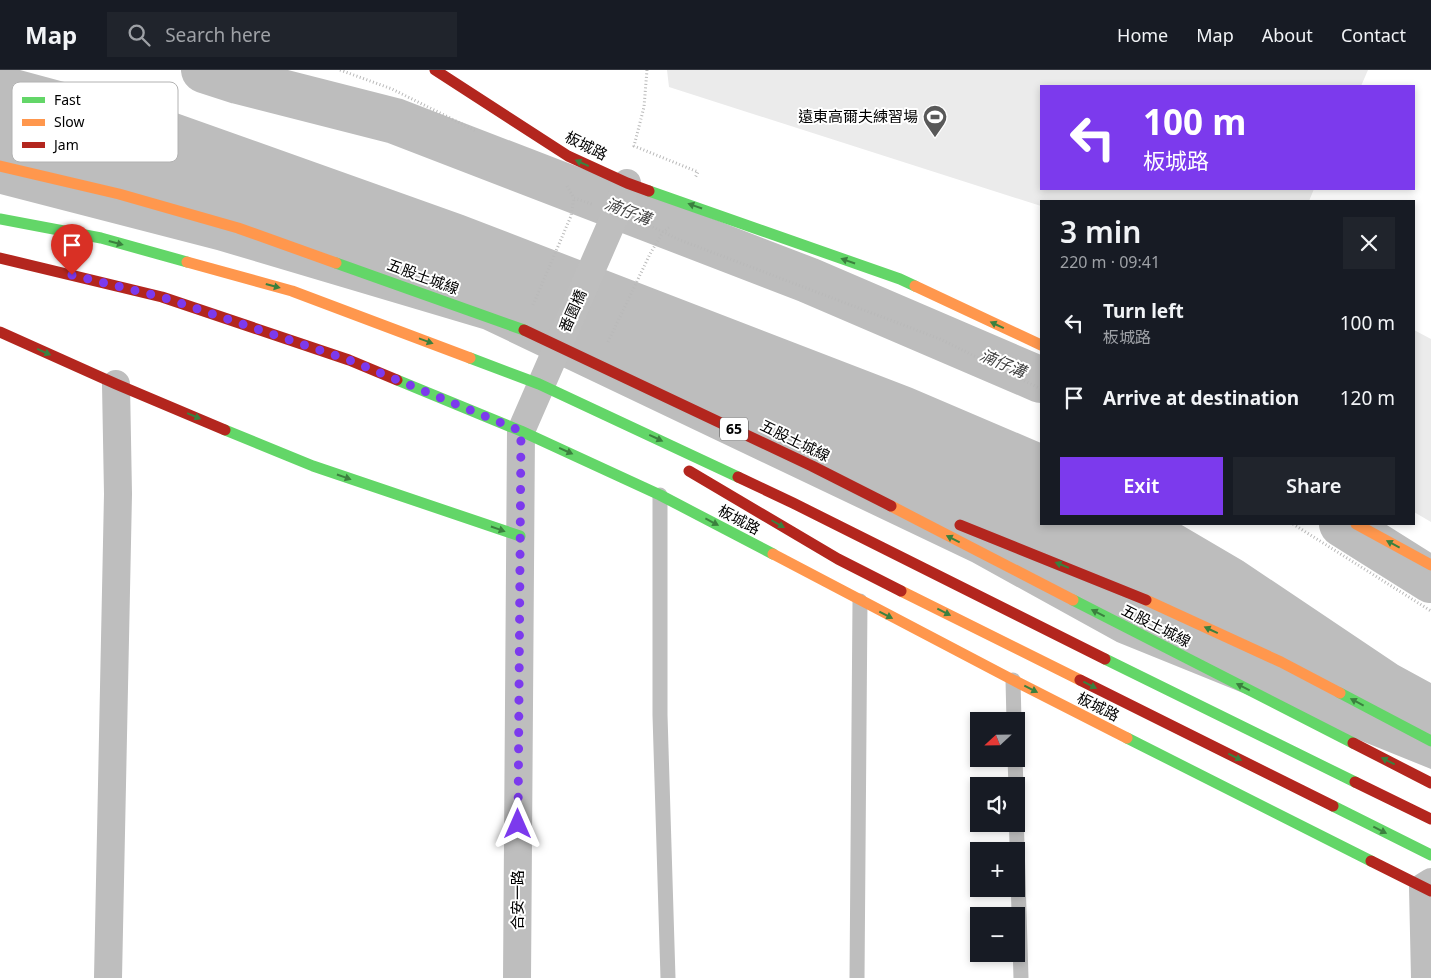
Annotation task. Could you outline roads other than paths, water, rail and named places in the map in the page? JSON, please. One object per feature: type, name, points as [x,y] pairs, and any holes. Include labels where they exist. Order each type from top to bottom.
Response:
[{"type":"main road","name":"板城路","points":[[435,70],[568,156],[627,182],[900,279],[1040,346]]},
{"type":"main road","name":"五股土城線","points":[[0,166],[118,194],[238,228],[519,328],[812,466],[1431,783]]},
{"type":"main road","points":[[0,219],[101,238],[292,292],[537,391],[793,503],[1128,671],[1431,819]]},
{"type":"main road","name":"板城路","points":[[0,258],[162,297],[349,360],[521,431],[660,494],[1013,680],[1428,886]]},
{"type":"main road","points":[[0,332],[116,384],[313,466],[520,536]]},
{"type":"main road","points":[[537,391],[650,449]]},
{"type":"main road","points":[[676,464],[838,559],[1431,855]]},
{"type":"main road","points":[[812,466],[924,510]]},
{"type":"main road","points":[[951,521],[1127,591],[1280,662],[1431,741]]},
{"type":"main road","points":[[1358,525],[1431,565]]},
{"type":"street","name":"番園橋","points":[[521,431],[611,224],[627,182]]},
{"type":"street","points":[[108,978],[118,494],[116,384]]},
{"type":"street","name":"合安一路","points":[[517,978],[521,431]]},
{"type":"street","points":[[1425,978],[1428,886]]},
{"type":"lane","points":[[660,494],[660,714],[668,978]]},
{"type":"lane","points":[[857,978],[860,601]]},
{"type":"lane","points":[[1013,680],[1014,712]]},
{"type":"lane","points":[[1017,832],[1021,978]]},
{"type":"waterway","name":"湳仔溝","points":[[204,70],[238,81],[395,121],[808,280],[1040,380]]},
{"type":"waterway","name":"湳仔溝","points":[[1344,525],[1431,580]]},
{"type":"place","name":"遠東高爾夫練習場","points":[[935,138]]}]
